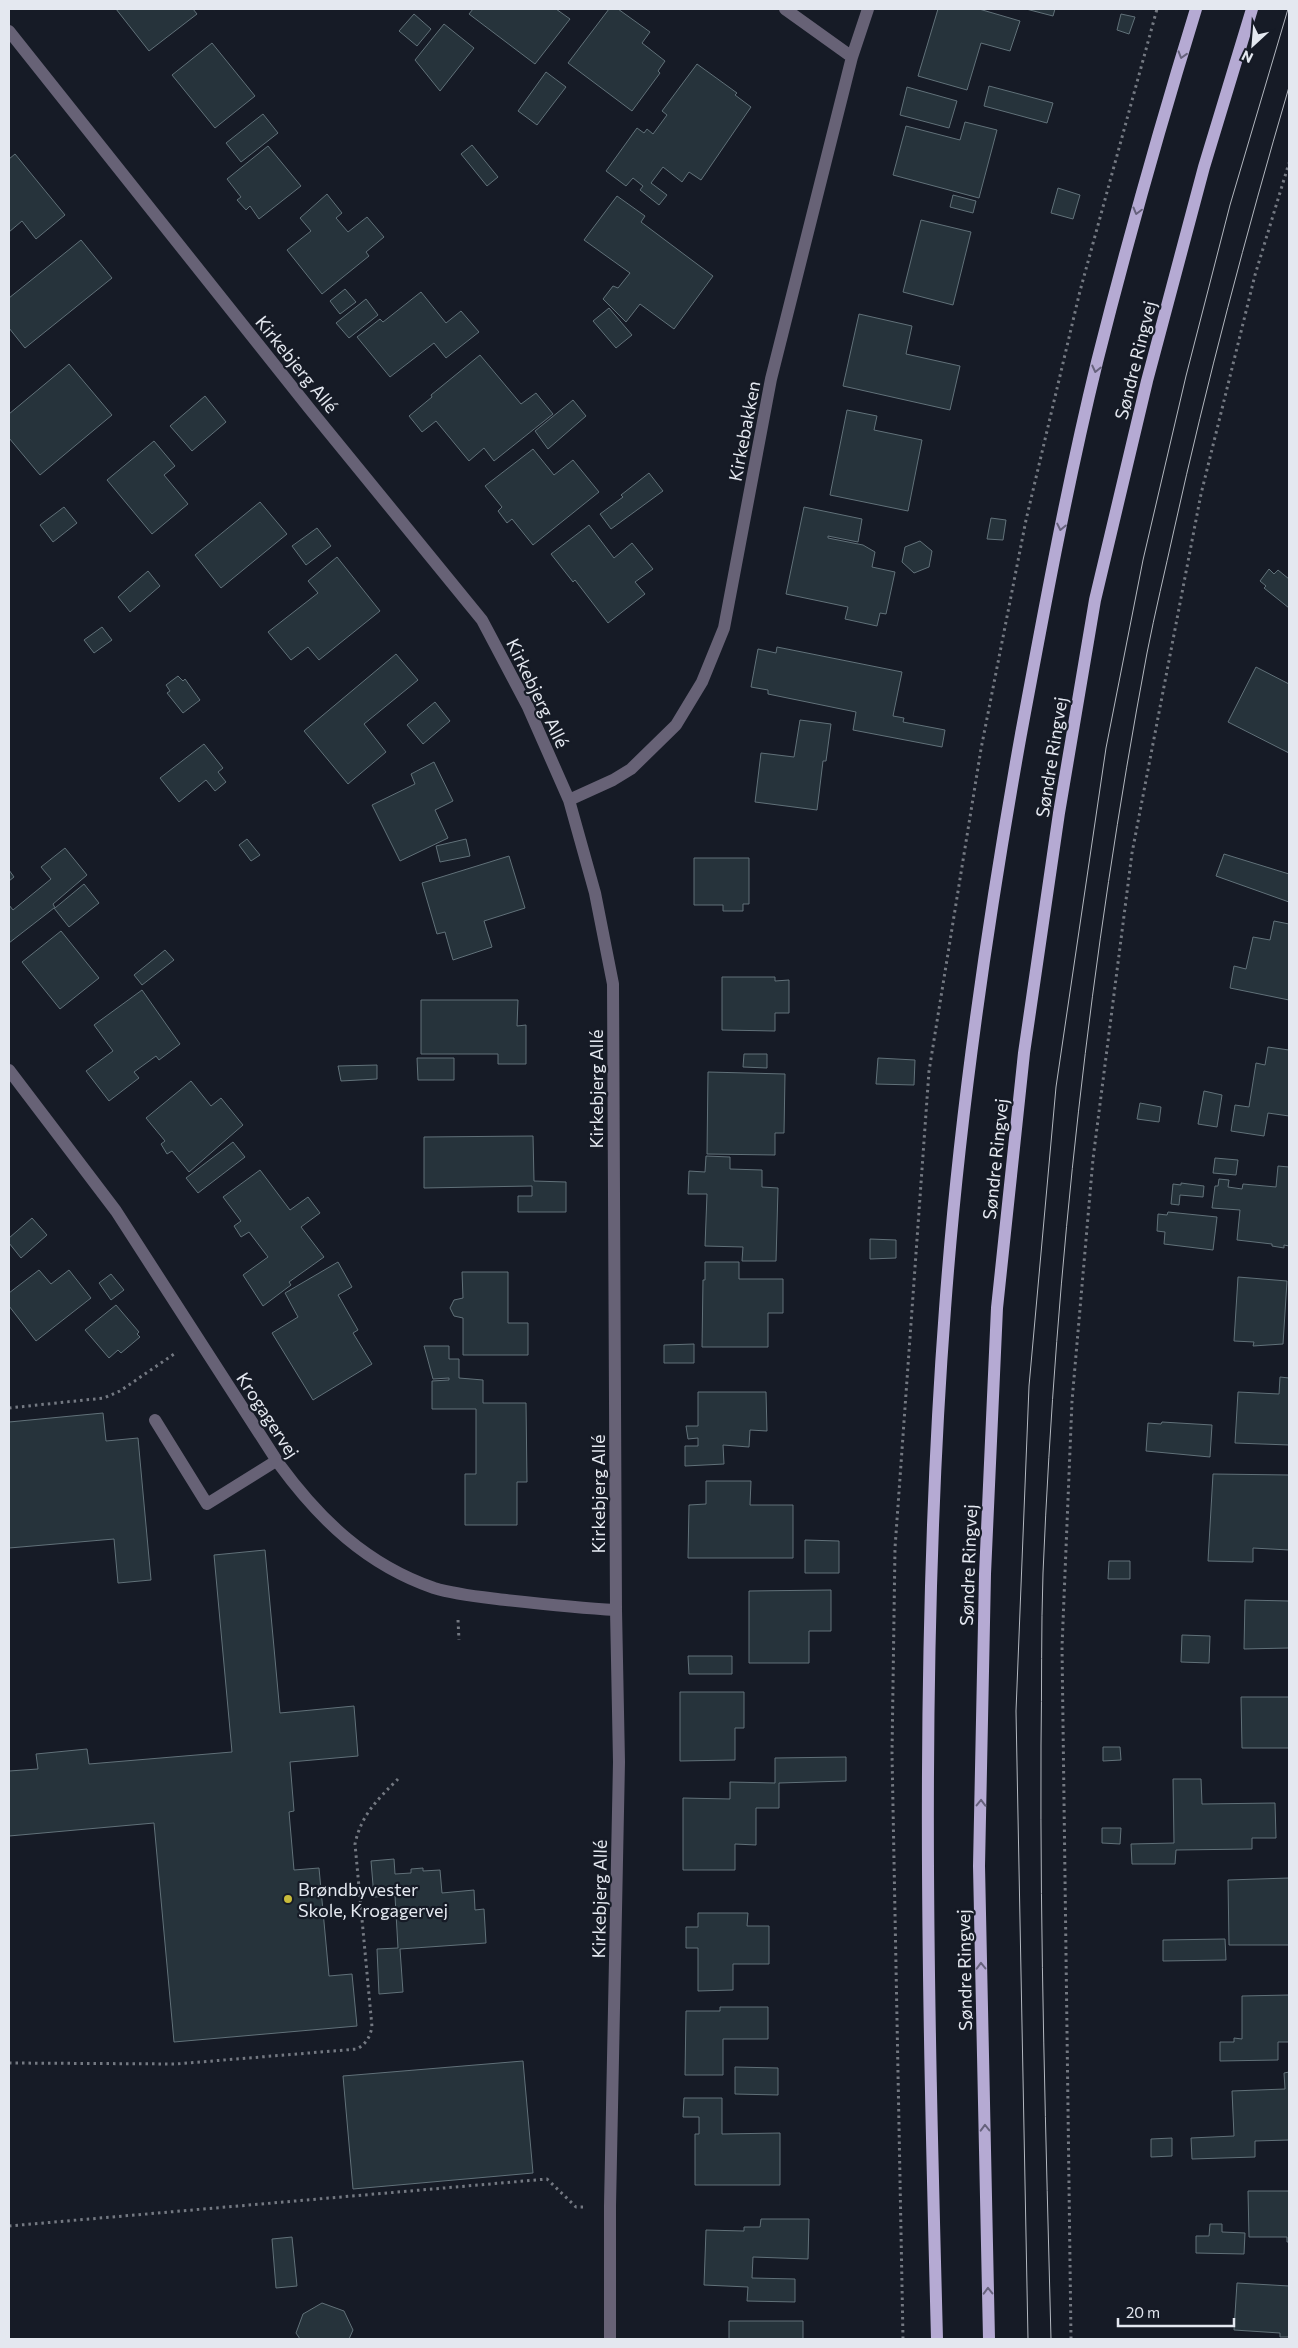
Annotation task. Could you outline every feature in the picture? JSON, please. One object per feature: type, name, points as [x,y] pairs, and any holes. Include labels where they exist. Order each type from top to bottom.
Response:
[{"type":"main road","name":"Søndre Ringvej","points":[[937,2339],[928,1869],[930,1559],[945,1308],[971,1042],[1008,808],[1047,595],[1088,405],[1155,143],[1196,9]]},
{"type":"main road","name":"Søndre Ringvej","points":[[989,2339],[979,1866],[984,1574],[997,1308],[1024,1053],[1059,813],[1095,600],[1152,363],[1204,167],[1252,9]]},
{"type":"street","points":[[785,9],[852,57]]},
{"type":"street","name":"Kirkebakken","points":[[569,800],[613,780],[631,769],[676,725],[702,682],[724,628],[772,379],[852,57],[868,9]]},
{"type":"street","name":"Kirkebjerg Allé","points":[[9,32],[309,408],[482,620],[528,707],[569,800],[595,893],[613,984],[616,1610],[619,1777],[610,2206],[610,2339]]},
{"type":"street","name":"Krogagervej","points":[[9,1070],[116,1211],[276,1460],[306,1501],[337,1532],[367,1555],[433,1587],[459,1594],[565,1607],[616,1610]]},
{"type":"street","points":[[155,1420],[207,1504],[276,1460]]},
{"type":"path","points":[[1071,2339],[1062,1647],[1072,1401],[1093,1159],[1132,853],[1201,494],[1255,275],[1289,163]]},
{"type":"path","points":[[9,1408],[104,1398],[120,1391],[198,1338]]},
{"type":"path","points":[[9,2064],[176,2064],[357,2049],[363,2045],[371,2034],[372,2027],[355,1844],[358,1829],[366,1814],[375,1801],[398,1779]]},
{"type":"path","points":[[9,2226],[547,2179],[576,2207],[610,2206]]},
{"type":"building","points":[[116,9],[193,9],[197,14],[149,51]]},
{"type":"building","points":[[473,9],[556,9],[570,19],[535,64],[469,14]]},
{"type":"building","points":[[609,9],[618,9],[650,32],[642,43],[665,61],[658,71],[660,73],[632,111],[568,63]]},
{"type":"building","points":[[938,9],[979,9],[1020,21],[1010,51],[981,43],[967,90],[918,76]]},
{"type":"building","points":[[1026,9],[1055,9],[1053,16]]},
{"type":"building","points":[[414,14],[431,29],[417,46],[399,31]]},
{"type":"building","points":[[1121,14],[1135,17],[1129,34],[1117,30]]},
{"type":"building","points":[[444,24],[474,48],[440,91],[415,60]]},
{"type":"building","points":[[212,43],[255,96],[215,128],[172,75]]},
{"type":"building","points":[[697,64],[737,93],[735,95],[751,107],[701,180],[689,172],[682,182],[663,167],[651,183],[667,195],[659,205],[640,190],[643,186],[633,178],[626,186],[606,171],[637,128],[644,133],[647,129],[653,134],[667,115],[662,111]]},
{"type":"building","points":[[546,72],[566,87],[537,125],[518,111]]},
{"type":"building","points":[[989,86],[1053,103],[1047,123],[984,106]]},
{"type":"building","points":[[907,87],[957,101],[949,128],[900,115]]},
{"type":"building","points":[[263,114],[278,133],[241,162],[226,143]]},
{"type":"building","points":[[965,122],[997,130],[979,198],[893,175],[906,126],[960,140]]},
{"type":"building","points":[[472,145],[498,177],[487,186],[461,154]]},
{"type":"building","points":[[268,146],[301,186],[259,219],[250,206],[246,210],[237,200],[241,197],[227,179]]},
{"type":"building","points":[[15,154],[65,215],[36,239],[22,221],[9,232],[9,159]]},
{"type":"building","points":[[1058,188],[1080,195],[1073,219],[1051,213]]},
{"type":"building","points":[[327,194],[342,213],[336,218],[348,232],[367,217],[384,237],[366,252],[369,256],[322,294],[287,250],[311,231],[300,218]]},
{"type":"building","points":[[953,195],[976,201],[973,213],[950,207]]},
{"type":"building","points":[[617,196],[645,216],[641,222],[713,276],[674,329],[640,304],[626,322],[603,299],[613,286],[618,288],[630,273],[584,240]]},
{"type":"building","points":[[921,220],[971,232],[953,305],[903,292]]},
{"type":"building","points":[[81,240],[112,278],[25,348],[9,328],[9,298]]},
{"type":"building","points":[[345,289],[356,302],[340,314],[330,301]]},
{"type":"building","points":[[421,292],[446,323],[461,311],[479,332],[446,358],[434,343],[390,377],[357,337],[380,319],[383,322]]},
{"type":"building","points":[[366,299],[378,315],[349,338],[336,323]]},
{"type":"building","points":[[609,308],[632,335],[616,348],[593,321]]},
{"type":"building","points":[[859,314],[912,326],[906,354],[960,366],[950,410],[843,386]]},
{"type":"building","points":[[480,355],[521,404],[536,393],[553,414],[494,461],[484,448],[469,461],[436,421],[422,432],[409,416],[432,397],[431,395]]},
{"type":"building","points":[[69,364],[112,415],[40,475],[9,438],[9,414]]},
{"type":"building","points":[[205,396],[226,422],[192,451],[170,426]]},
{"type":"building","points":[[573,400],[586,416],[548,449],[535,431]]},
{"type":"building","points":[[847,410],[877,416],[874,430],[922,440],[908,511],[830,495]]},
{"type":"building","points":[[154,441],[175,466],[164,475],[188,504],[152,534],[107,480]]},
{"type":"building","points":[[533,449],[554,475],[573,460],[599,492],[533,545],[512,519],[507,523],[498,511],[502,507],[485,486]]},
{"type":"building","points":[[649,473],[663,491],[611,529],[600,514],[623,497],[621,495]]},
{"type":"building","points":[[260,502],[287,534],[221,588],[195,555]]},
{"type":"building","points":[[64,507],[77,523],[53,542],[40,525]]},
{"type":"building","points":[[804,507],[862,519],[858,542],[828,536],[828,538],[863,545],[875,552],[872,567],[895,572],[886,614],[880,613],[877,626],[845,619],[848,607],[786,594]]},
{"type":"building","points":[[991,518],[1006,520],[1003,540],[987,539]]},
{"type":"building","points":[[589,525],[614,558],[632,543],[653,569],[635,582],[645,594],[608,623],[575,580],[573,582],[551,554]]},
{"type":"building","points":[[317,528],[331,546],[306,565],[292,546]]},
{"type":"building","points":[[920,541],[932,551],[929,567],[914,573],[902,562],[905,547]]},
{"type":"building","points":[[337,557],[380,611],[319,660],[308,647],[291,660],[268,632],[318,593],[308,581]]},
{"type":"building","points":[[1269,569],[1274,574],[1278,570],[1289,579],[1289,608],[1264,588],[1266,586],[1260,581]]},
{"type":"building","points":[[148,571],[160,586],[130,612],[118,597]]},
{"type":"building","points":[[102,627],[112,640],[94,653],[84,640]]},
{"type":"building","points":[[777,647],[902,672],[893,716],[904,718],[903,722],[945,730],[942,747],[853,730],[856,712],[768,694],[768,690],[751,687],[758,649],[776,653]]},
{"type":"building","points":[[396,654],[418,680],[364,724],[386,752],[348,784],[304,731]]},
{"type":"building","points":[[1256,667],[1289,684],[1289,753],[1228,722]]},
{"type":"building","points":[[178,676],[183,681],[185,679],[200,700],[183,713],[167,693],[170,691],[166,685]]},
{"type":"building","points":[[435,702],[450,721],[423,744],[407,725]]},
{"type":"building","points":[[800,720],[831,724],[826,761],[823,761],[817,810],[755,802],[761,753],[794,757]]},
{"type":"building","points":[[204,744],[223,768],[218,772],[226,782],[215,791],[206,780],[179,802],[160,778]]},
{"type":"building","points":[[434,762],[453,801],[435,810],[448,838],[400,861],[372,805],[415,784],[411,774]]},
{"type":"building","points":[[247,839],[260,855],[251,861],[239,845]]},
{"type":"building","points":[[466,839],[470,856],[440,862],[436,846]]},
{"type":"building","points":[[65,848],[87,875],[53,904],[55,908],[84,884],[99,903],[69,927],[54,908],[9,943],[9,905],[13,910],[51,879],[41,867]]},
{"type":"building","points":[[1224,854],[1289,874],[1289,902],[1216,876]]},
{"type":"building","points":[[509,856],[525,908],[484,921],[492,947],[453,960],[445,932],[437,934],[422,883]]},
{"type":"building","points":[[694,858],[749,858],[749,904],[743,904],[743,911],[723,911],[723,905],[694,905]]},
{"type":"building","points":[[9,870],[14,877],[9,881]]},
{"type":"building","points":[[1274,921],[1289,924],[1289,1000],[1230,988],[1234,966],[1246,969],[1253,937],[1270,940]]},
{"type":"building","points":[[61,931],[99,978],[60,1009],[22,962]]},
{"type":"building","points":[[165,950],[174,960],[142,985],[134,975]]},
{"type":"building","points":[[722,977],[775,977],[775,981],[789,980],[789,1013],[775,1013],[775,1031],[722,1030]]},
{"type":"building","points":[[142,990],[180,1044],[159,1060],[156,1056],[134,1072],[139,1078],[109,1101],[86,1071],[113,1051],[94,1025]]},
{"type":"building","points":[[421,1000],[518,1000],[517,1026],[526,1025],[526,1064],[498,1064],[498,1054],[421,1054]]},
{"type":"building","points":[[1268,1047],[1289,1050],[1289,1116],[1268,1113],[1264,1136],[1231,1131],[1235,1105],[1249,1107],[1256,1063],[1265,1065]]},
{"type":"building","points":[[744,1054],[767,1054],[767,1068],[743,1067]]},
{"type":"building","points":[[417,1058],[454,1058],[454,1080],[418,1080]]},
{"type":"building","points":[[878,1058],[915,1060],[914,1085],[876,1084]]},
{"type":"building","points":[[377,1065],[377,1079],[341,1081],[338,1066]]},
{"type":"building","points":[[708,1072],[785,1074],[784,1133],[775,1133],[775,1155],[707,1154]]},
{"type":"building","points":[[191,1081],[211,1106],[221,1098],[243,1125],[189,1172],[172,1151],[167,1154],[161,1144],[165,1141],[146,1118]]},
{"type":"building","points":[[1204,1091],[1222,1095],[1217,1127],[1198,1124]]},
{"type":"building","points":[[1140,1103],[1161,1107],[1159,1122],[1137,1119]]},
{"type":"building","points":[[533,1136],[534,1181],[566,1182],[566,1212],[518,1212],[518,1196],[532,1196],[532,1186],[424,1188],[424,1137]]},
{"type":"building","points":[[233,1142],[245,1157],[198,1193],[186,1178]]},
{"type":"building","points":[[706,1156],[730,1157],[730,1169],[762,1170],[762,1187],[778,1188],[776,1261],[742,1261],[743,1247],[705,1246],[707,1194],[688,1194],[689,1171],[705,1172]]},
{"type":"building","points":[[1215,1158],[1238,1160],[1236,1175],[1213,1173]]},
{"type":"building","points":[[1278,1166],[1289,1167],[1289,1246],[1284,1245],[1284,1248],[1272,1246],[1272,1244],[1237,1240],[1240,1210],[1212,1208],[1215,1186],[1218,1186],[1219,1179],[1229,1180],[1228,1187],[1242,1189],[1243,1184],[1276,1187]]},
{"type":"building","points":[[260,1170],[290,1210],[308,1197],[320,1213],[301,1227],[324,1257],[289,1282],[291,1285],[263,1306],[243,1275],[268,1257],[249,1232],[241,1237],[234,1226],[241,1221],[223,1197]]},
{"type":"building","points":[[1181,1183],[1204,1186],[1203,1197],[1180,1195],[1179,1205],[1171,1204],[1173,1184],[1181,1185]]},
{"type":"building","points":[[1168,1212],[1217,1217],[1213,1250],[1164,1244],[1165,1232],[1157,1231],[1158,1214],[1167,1215]]},
{"type":"building","points":[[32,1218],[47,1235],[21,1258],[9,1243],[9,1238]]},
{"type":"building","points":[[870,1239],[896,1240],[896,1258],[870,1259]]},
{"type":"building","points":[[338,1262],[352,1287],[338,1295],[358,1330],[353,1333],[372,1364],[313,1400],[272,1333],[298,1317],[285,1293]]},
{"type":"building","points":[[705,1262],[739,1262],[739,1279],[783,1279],[783,1313],[768,1313],[768,1347],[702,1347]]},
{"type":"building","points":[[39,1270],[51,1284],[69,1270],[91,1298],[36,1341],[9,1306],[9,1293]]},
{"type":"building","points":[[462,1272],[508,1272],[508,1323],[528,1323],[528,1355],[463,1355],[463,1318],[454,1316],[450,1308],[454,1300],[463,1298]]},
{"type":"building","points":[[111,1274],[124,1290],[111,1300],[99,1283]]},
{"type":"building","points":[[1238,1277],[1287,1281],[1283,1344],[1253,1346],[1254,1342],[1234,1341]]},
{"type":"building","points":[[116,1305],[139,1332],[137,1334],[140,1337],[121,1353],[118,1350],[109,1358],[85,1330]]},
{"type":"building","points":[[694,1344],[694,1363],[664,1363],[664,1345]]},
{"type":"building","points":[[424,1346],[449,1346],[449,1359],[459,1359],[459,1378],[483,1380],[483,1403],[526,1403],[527,1482],[517,1482],[517,1525],[465,1525],[465,1474],[476,1474],[476,1409],[432,1409],[432,1381],[449,1380],[449,1378],[433,1379]]},
{"type":"building","points":[[1280,1377],[1289,1378],[1289,1445],[1235,1443],[1238,1392],[1279,1394]]},
{"type":"building","points":[[698,1392],[766,1392],[767,1431],[750,1430],[749,1447],[723,1445],[724,1464],[685,1466],[685,1446],[698,1446],[698,1438],[688,1439],[686,1426],[698,1426]]},
{"type":"building","points":[[103,1413],[106,1441],[138,1438],[151,1580],[118,1583],[114,1539],[9,1548],[9,1422]]},
{"type":"building","points":[[1162,1422],[1212,1425],[1210,1457],[1146,1451],[1148,1423],[1161,1424]]},
{"type":"building","points":[[1213,1474],[1289,1475],[1289,1550],[1253,1548],[1253,1562],[1208,1561]]},
{"type":"building","points":[[706,1481],[751,1481],[750,1505],[793,1505],[793,1558],[688,1558],[689,1505],[706,1504]]},
{"type":"building","points":[[805,1540],[839,1541],[839,1573],[805,1573]]},
{"type":"building","points":[[265,1550],[280,1713],[354,1706],[358,1756],[290,1762],[294,1811],[289,1812],[294,1870],[319,1868],[329,1976],[352,1974],[357,2026],[174,2042],[154,1823],[9,1836],[9,1771],[38,1769],[36,1754],[87,1749],[89,1764],[232,1752],[214,1555]]},
{"type":"building","points":[[1109,1561],[1130,1561],[1130,1579],[1108,1579]]},
{"type":"building","points":[[831,1590],[831,1631],[809,1631],[809,1663],[749,1663],[749,1591]]},
{"type":"building","points":[[1245,1600],[1289,1601],[1289,1648],[1244,1649]]},
{"type":"building","points":[[1182,1635],[1210,1636],[1209,1663],[1181,1662]]},
{"type":"building","points":[[688,1656],[732,1656],[732,1674],[689,1674]]},
{"type":"building","points":[[680,1692],[744,1692],[744,1728],[735,1728],[735,1760],[680,1761]]},
{"type":"building","points":[[1241,1697],[1289,1697],[1289,1748],[1242,1748]]},
{"type":"building","points":[[1103,1747],[1120,1747],[1121,1760],[1103,1761]]},
{"type":"building","points":[[846,1757],[846,1781],[779,1783],[779,1808],[756,1808],[756,1845],[735,1844],[735,1870],[683,1870],[683,1798],[730,1799],[730,1782],[775,1783],[775,1758]]},
{"type":"building","points":[[1173,1779],[1201,1779],[1202,1804],[1275,1803],[1276,1838],[1252,1838],[1252,1849],[1176,1850],[1175,1864],[1132,1864],[1131,1844],[1174,1843]]},
{"type":"building","points":[[1102,1828],[1121,1828],[1120,1844],[1102,1843]]},
{"type":"building","points":[[394,1859],[395,1874],[411,1873],[411,1869],[423,1868],[423,1871],[440,1870],[442,1893],[474,1890],[475,1910],[484,1909],[486,1943],[400,1949],[403,1992],[379,1994],[377,1949],[398,1948],[395,1896],[374,1897],[371,1861]]},
{"type":"building","points":[[1289,1878],[1289,1945],[1229,1945],[1228,1880]]},
{"type":"building","points":[[698,1913],[748,1913],[747,1926],[769,1926],[769,1964],[733,1964],[733,1990],[698,1991],[698,1948],[686,1948],[686,1927],[698,1927]]},
{"type":"building","points":[[1225,1939],[1226,1960],[1163,1961],[1163,1940]]},
{"type":"building","points":[[1289,1995],[1289,2042],[1278,2042],[1278,2060],[1220,2061],[1220,2042],[1234,2042],[1234,2038],[1242,2039],[1242,1996]]},
{"type":"building","points":[[720,2007],[768,2007],[768,2039],[723,2039],[723,2075],[685,2075],[686,2011],[720,2011]]},
{"type":"building","points":[[523,2061],[533,2173],[353,2189],[343,2076]]},
{"type":"building","points":[[735,2067],[778,2068],[778,2095],[735,2094]]},
{"type":"building","points":[[1289,2072],[1289,2140],[1255,2141],[1255,2157],[1192,2159],[1191,2138],[1234,2136],[1232,2091],[1285,2089],[1284,2073]]},
{"type":"building","points":[[684,2098],[722,2098],[722,2134],[780,2133],[780,2185],[695,2185],[695,2134],[699,2134],[699,2117],[683,2117]]},
{"type":"building","points":[[1172,2138],[1172,2156],[1151,2157],[1151,2139]]},
{"type":"building","points":[[1248,2191],[1289,2191],[1289,2242],[1287,2242],[1287,2237],[1249,2237]]},
{"type":"building","points":[[761,2219],[809,2219],[808,2259],[753,2257],[752,2278],[795,2279],[795,2302],[747,2301],[748,2287],[704,2285],[706,2230],[744,2231],[744,2227],[760,2227]]},
{"type":"building","points":[[1210,2224],[1222,2224],[1222,2232],[1245,2233],[1244,2254],[1196,2253],[1196,2236],[1209,2236]]},
{"type":"building","points":[[292,2237],[297,2286],[276,2288],[272,2239]]},
{"type":"building","points":[[1237,2283],[1289,2286],[1289,2337],[1280,2337],[1280,2333],[1234,2330]]},
{"type":"building","points":[[322,2303],[344,2311],[353,2330],[349,2339],[300,2339],[296,2333],[303,2314]]},
{"type":"building","points":[[729,2321],[803,2321],[803,2339],[729,2339]]},
{"type":"tram line","points":[[1028,2339],[1016,1711],[1029,1386],[1056,1087],[1106,748],[1143,560],[1186,376],[1230,205],[1288,9]]},
{"type":"tram line","points":[[1051,2339],[1041,1894],[1042,1594],[1057,1342],[1078,1111],[1092,996],[1109,882],[1150,638],[1187,474],[1242,252],[1289,87]]},
{"type":"place","name":"Brøndbyvester Skole, Krogagervej","points":[[288,1899]]}]
